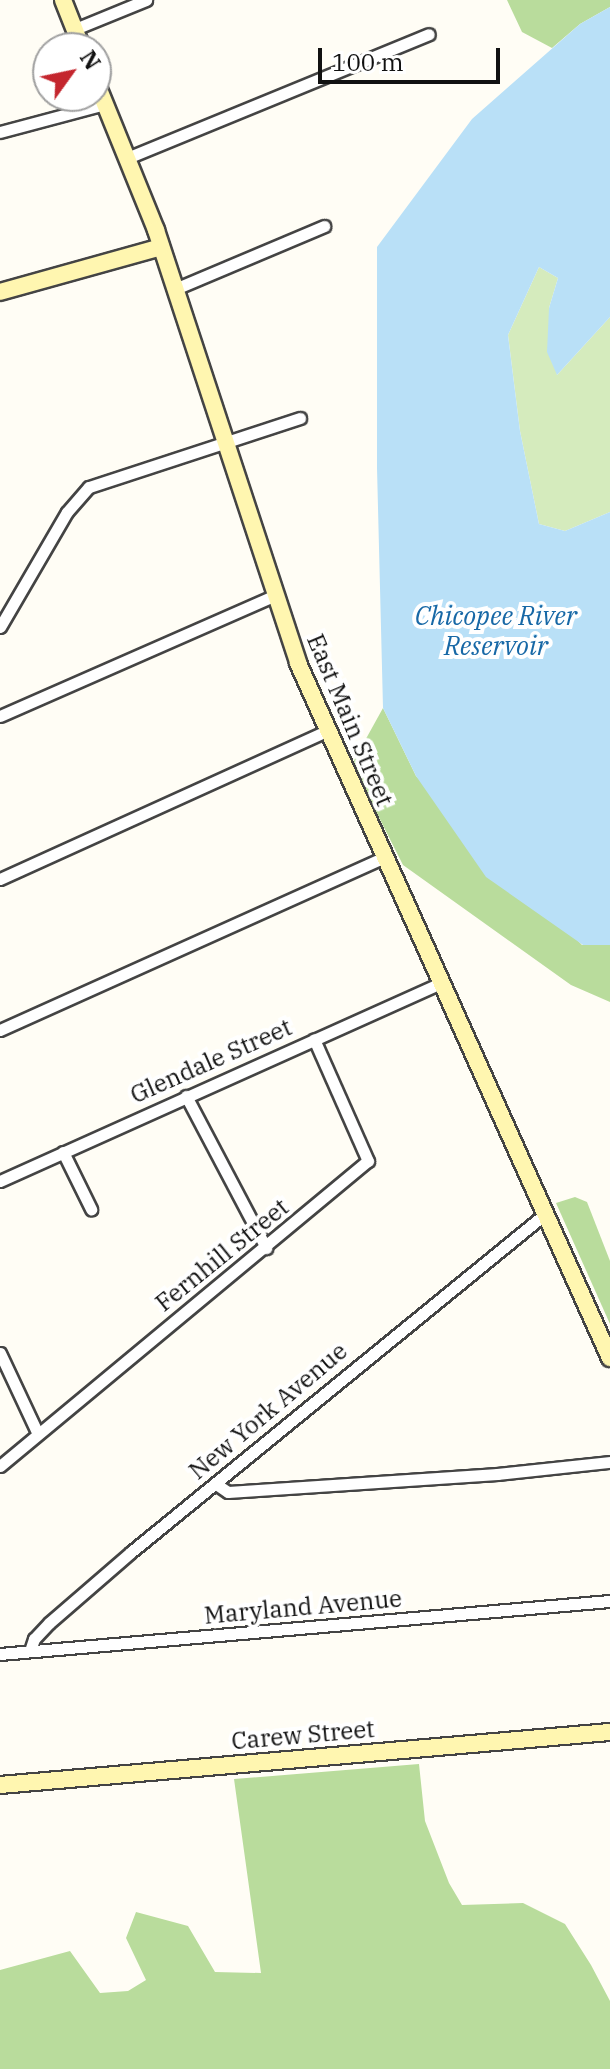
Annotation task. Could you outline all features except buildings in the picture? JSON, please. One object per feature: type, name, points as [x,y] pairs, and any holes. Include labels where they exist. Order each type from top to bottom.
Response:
[{"type":"main road","points":[[63,0],[76,32]]},
{"type":"main road","name":"East Main Street","points":[[108,112],[161,247],[298,663],[610,1358]]},
{"type":"main road","points":[[0,292],[161,247]]},
{"type":"main road","name":"Carew Street","points":[[0,1785],[610,1732]]},
{"type":"street","points":[[75,29],[146,0]]},
{"type":"street","points":[[127,158],[429,34]]},
{"type":"street","points":[[0,132],[75,112]]},
{"type":"street","points":[[175,289],[324,226]]},
{"type":"street","points":[[0,627],[67,512],[89,487],[300,418]]},
{"type":"street","points":[[0,716],[276,595]]},
{"type":"street","points":[[0,879],[327,731]]},
{"type":"street","points":[[0,1030],[383,858]]},
{"type":"street","name":"Glendale Street","points":[[0,1181],[440,983]]},
{"type":"street","name":"Fernhill Street","points":[[0,1466],[368,1161],[314,1039]]},
{"type":"street","points":[[186,1096],[266,1248]]},
{"type":"street","points":[[63,1152],[91,1209]]},
{"type":"street","name":"New York Avenue","points":[[30,1651],[34,1639],[49,1623],[545,1214]]},
{"type":"street","points":[[0,1353],[38,1434]]},
{"type":"street","points":[[216,1484],[228,1492],[243,1492],[610,1462]]},
{"type":"street","name":"Maryland Avenue","points":[[0,1654],[610,1601]]},
{"type":"green space","points":[[507,0],[610,0],[610,7],[580,24],[552,48],[522,32]]},
{"type":"green space","points":[[539,267],[558,278],[549,308],[557,375],[610,317],[610,512],[565,531],[539,524],[520,431],[508,335]]},
{"type":"green space","points":[[383,708],[416,776],[582,945],[610,945],[610,1002],[571,985],[403,865],[352,764]]},
{"type":"green space","points":[[575,1197],[587,1202],[610,1261],[610,1324],[556,1203]]},
{"type":"green space","points":[[419,1764],[425,1821],[449,1883],[462,1905],[523,1903],[565,1924],[591,1965],[610,2001],[610,2069],[0,2069],[0,1970],[70,1951],[100,1993],[128,1991],[146,1980],[126,1938],[136,1912],[188,1926],[215,1972],[261,1973],[234,1779]]},
{"type":"water","name":"Chicopee River Reservoir","points":[[610,7],[610,317],[557,375],[547,352],[549,308],[558,278],[539,267],[508,335],[520,431],[539,524],[565,531],[610,512],[610,945],[583,945],[486,877],[416,776],[383,708],[377,468],[377,247],[472,119],[580,24]]}]
